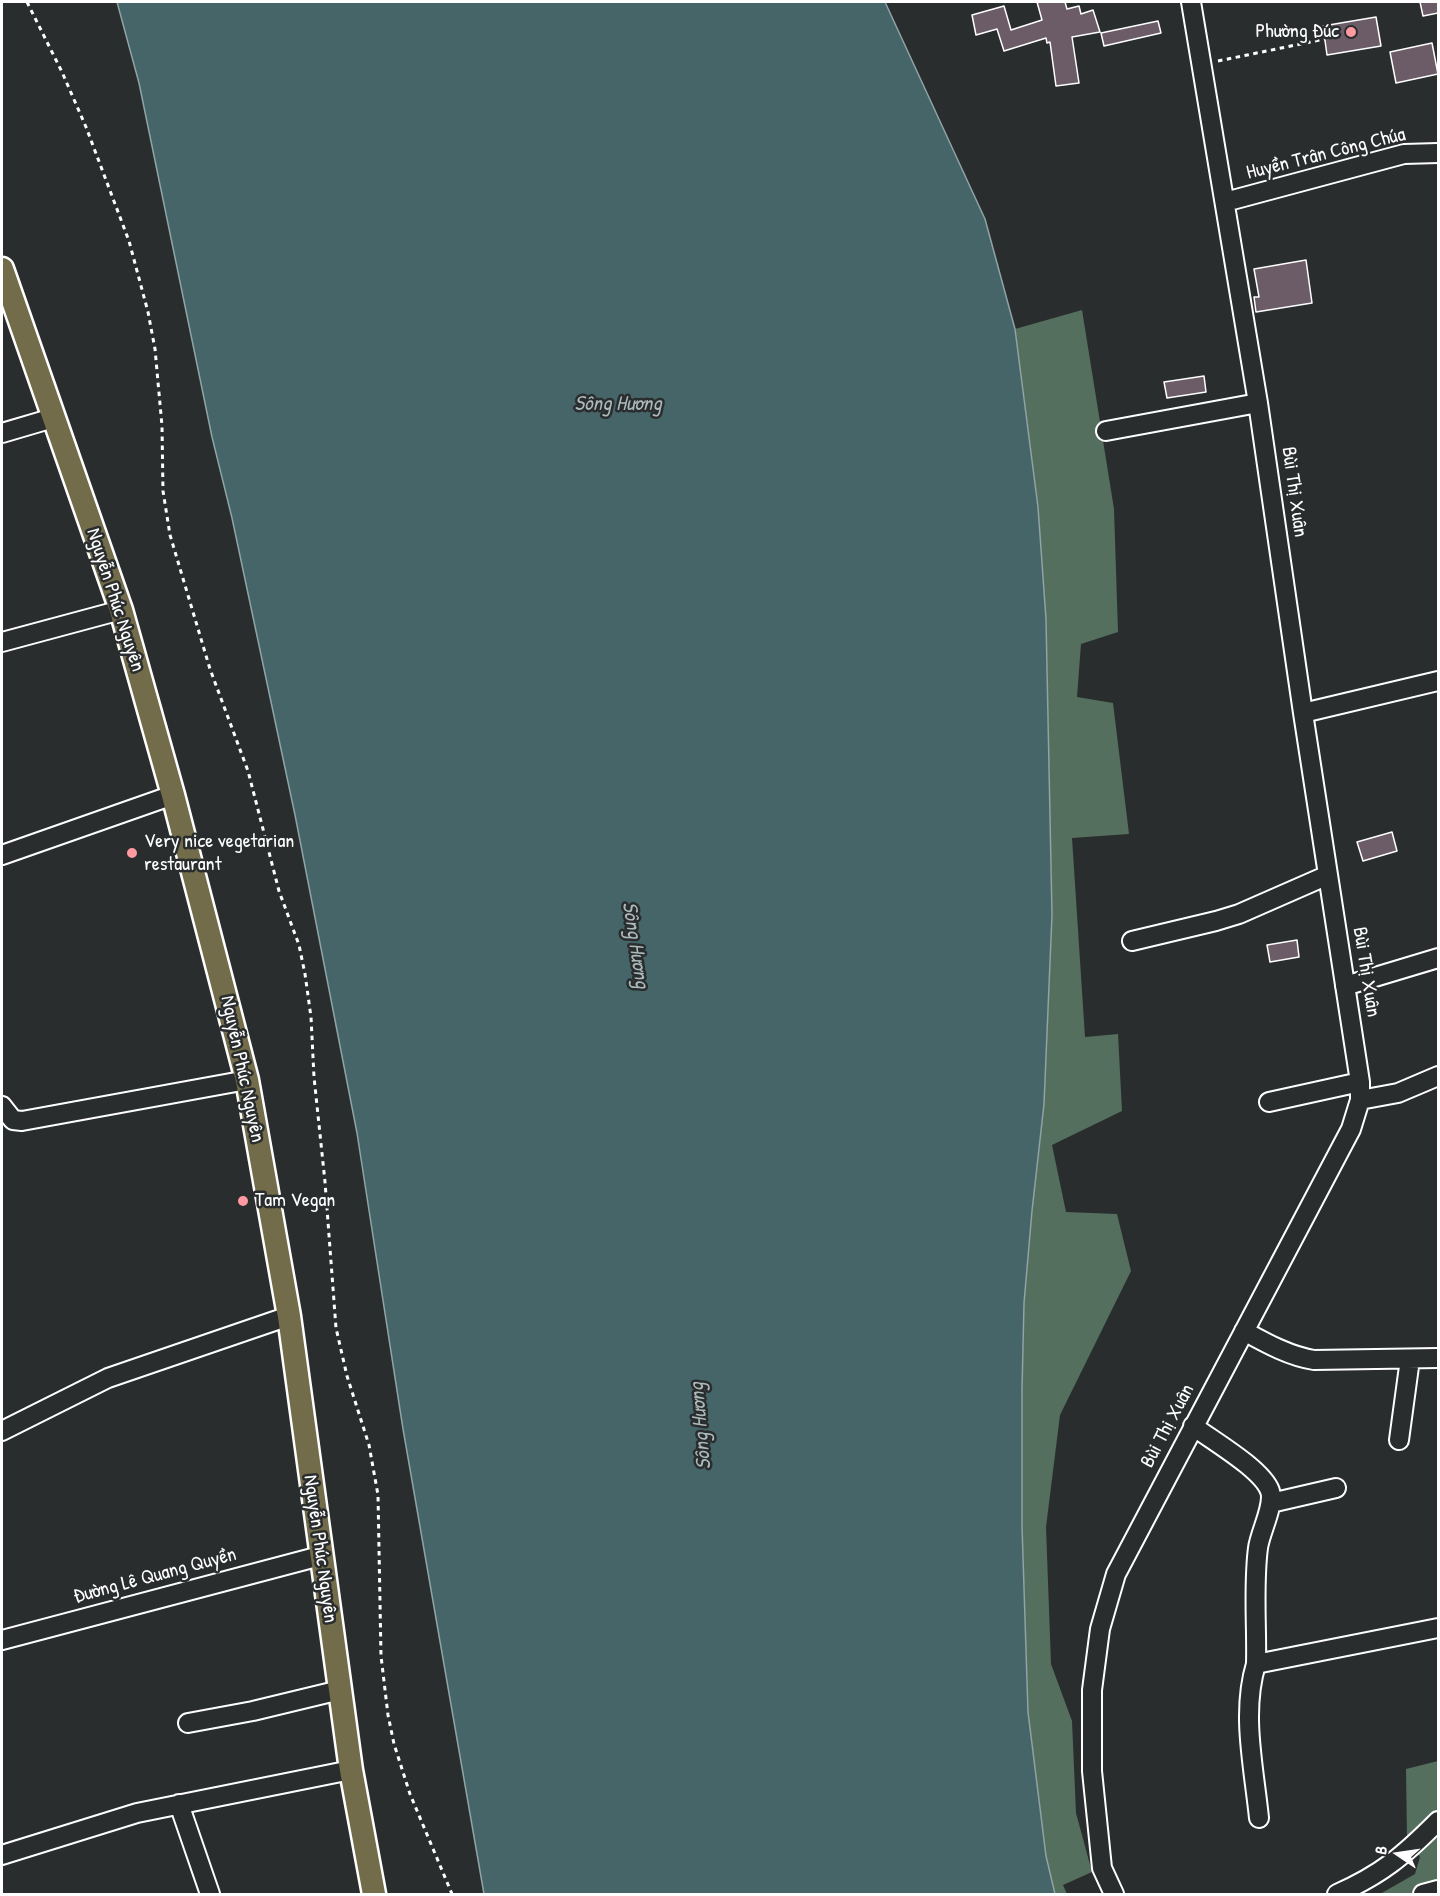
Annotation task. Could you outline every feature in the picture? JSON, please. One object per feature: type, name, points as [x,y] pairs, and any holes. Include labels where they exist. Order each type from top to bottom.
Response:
[{"type":"main road","name":"Nguyễn Phúc Nguyên","points":[[2,269],[5,293],[53,418],[121,610],[173,795],[247,1080],[289,1317],[351,1770],[374,1894]]},
{"type":"street","name":"Bùi Thị Xuân","points":[[1114,1894],[1102,1868],[1092,1772],[1092,1690],[1100,1629],[1116,1574],[1351,1129],[1360,1091],[1258,403],[1191,2]]},
{"type":"street","name":"Huyền Trân Công Chúa","points":[[1225,202],[1404,154],[1438,153]]},
{"type":"street","points":[[1106,431],[1258,403]]},
{"type":"street","points":[[2,434],[53,418]]},
{"type":"street","points":[[2,642],[121,610]]},
{"type":"street","points":[[1303,712],[1438,681]]},
{"type":"street","points":[[2,855],[173,795]]},
{"type":"street","points":[[1132,941],[1228,918],[1328,875]]},
{"type":"street","points":[[1346,986],[1438,958]]},
{"type":"street","points":[[1269,1102],[1360,1091],[1398,1093],[1438,1076]]},
{"type":"street","points":[[2,1107],[13,1120],[21,1121],[247,1080]]},
{"type":"street","points":[[2,1431],[108,1378],[289,1317]]},
{"type":"street","points":[[1244,1331],[1278,1349],[1314,1360],[1438,1358]]},
{"type":"street","points":[[1399,1440],[1410,1359]]},
{"type":"street","points":[[1193,1426],[1253,1469],[1264,1480],[1271,1492],[1271,1503],[1258,1548],[1256,1664],[1251,1681],[1249,1719],[1258,1818]]},
{"type":"street","points":[[1271,1503],[1336,1488]]},
{"type":"street","name":"Đường Lê Quang Quyền","points":[[2,1640],[320,1556]]},
{"type":"street","points":[[1256,1664],[1438,1628]]},
{"type":"street","points":[[189,1723],[253,1711],[340,1690]]},
{"type":"street","points":[[2,1856],[126,1816],[351,1770]]},
{"type":"street","points":[[179,1804],[210,1894]]},
{"type":"street","points":[[1336,1894],[1388,1868],[1438,1821]]},
{"type":"street","points":[[1423,1894],[1438,1890]]},
{"type":"path","points":[[27,2],[86,127],[129,241],[148,312],[155,349],[162,426],[164,491],[170,535],[210,669],[248,771],[279,891],[299,945],[311,1017],[314,1077],[336,1328],[347,1376],[369,1445],[378,1495],[381,1656],[388,1715],[394,1744],[410,1794],[452,1894]]},
{"type":"path","points":[[1202,64],[1325,39]]},
{"type":"green space","points":[[1082,310],[1114,509],[1118,632],[1081,644],[1077,697],[1113,703],[1129,834],[1072,838],[1085,1037],[1118,1034],[1122,1111],[1052,1145],[1066,1212],[1117,1214],[1131,1271],[1060,1415],[1046,1527],[1051,1664],[1072,1721],[1076,1813],[1092,1872],[1063,1885],[1067,1894],[1055,1894],[1046,1856],[1028,1712],[1022,1526],[1024,1303],[1044,1104],[1052,915],[1046,619],[1038,507],[1015,329]]},
{"type":"green space","points":[[1438,1761],[1438,1894],[1380,1894],[1415,1874],[1420,1857],[1407,1838],[1406,1769]]},
{"type":"water","name":"Sông Hương","points":[[117,2],[885,2],[985,219],[1015,329],[1038,507],[1046,619],[1052,915],[1044,1104],[1024,1303],[1022,1526],[1028,1712],[1046,1856],[1055,1894],[484,1894],[403,1429],[357,1133],[295,815],[232,518],[212,437],[139,83]]},
{"type":"building","points":[[1037,2],[1065,2],[1067,9],[1079,6],[1081,14],[1093,10],[1100,32],[1072,37],[1079,83],[1056,86],[1050,42],[1047,43],[1046,38],[1004,51],[997,29],[976,35],[972,15],[1004,6],[1011,30],[1042,20]]},
{"type":"building","points":[[1420,2],[1438,2],[1438,13],[1423,16]]},
{"type":"building","name":"Phường Đúc","points":[[1376,17],[1381,46],[1327,55],[1323,26]]},
{"type":"building","points":[[1158,21],[1161,33],[1104,46],[1101,33]]},
{"type":"building","points":[[1432,43],[1438,74],[1396,83],[1390,52]]},
{"type":"building","points":[[1306,260],[1312,303],[1256,312],[1254,297],[1259,297],[1254,269]]},
{"type":"building","points":[[1204,376],[1206,392],[1167,398],[1164,382]]},
{"type":"building","points":[[1392,832],[1397,851],[1363,861],[1357,842]]},
{"type":"building","points":[[1297,940],[1299,957],[1270,962],[1267,945]]},
{"type":"place","name":"Phường Đúc","points":[[1351,32]]},
{"type":"place","name":"Very nice vegetarian restaurant","points":[[132,853]]},
{"type":"place","name":"Tam Vegan","points":[[243,1201]]}]
